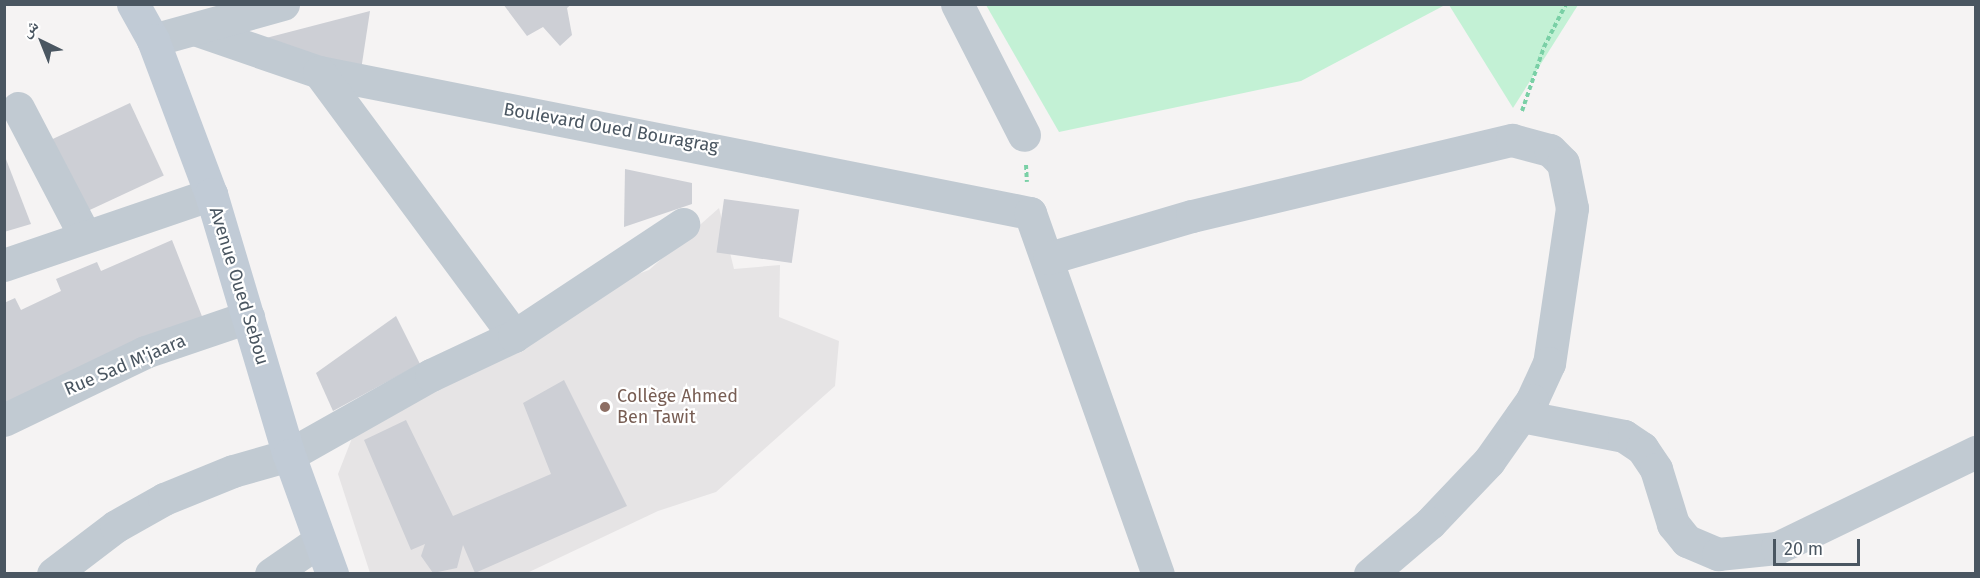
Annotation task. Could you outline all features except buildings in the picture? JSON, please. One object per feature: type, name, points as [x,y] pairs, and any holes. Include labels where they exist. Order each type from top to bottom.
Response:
[{"type":"street","name":"Avenue Oued Sebou","points":[[133,4],[153,40],[211,194],[289,455],[332,573]]},
{"type":"street","points":[[153,40],[197,30],[283,4]]},
{"type":"street","points":[[957,4],[1024,135]]},
{"type":"street","name":"Boulevard Oued Bouragrag","points":[[197,30],[319,72],[1030,213]]},
{"type":"street","points":[[319,72],[514,336]]},
{"type":"street","points":[[18,108],[85,236]]},
{"type":"street","points":[[1049,258],[1192,216],[1512,140],[1550,150],[1563,163],[1572,208],[1549,363],[1521,416],[1482,468],[1430,523],[1370,573]]},
{"type":"street","points":[[4,265],[211,194]]},
{"type":"street","points":[[1030,213],[1049,258],[1158,573]]},
{"type":"street","points":[[53,573],[116,526],[164,499],[233,471],[289,455],[431,375],[514,336],[683,225]]},
{"type":"street","name":"Rue Sad M'jaara","points":[[4,420],[145,352],[248,317]]},
{"type":"street","points":[[1521,416],[1624,436],[1642,448],[1656,469],[1673,524],[1687,541],[1718,554],[1777,548],[1976,452]]},
{"type":"street","points":[[271,573],[319,541]]},
{"type":"path","points":[[1512,140],[1544,47],[1566,4]]},
{"type":"path","points":[[1024,135],[1030,213]]},
{"type":"shaded area","name":"Collège Ahmed Ben Tawit","points":[[719,208],[734,269],[780,265],[779,317],[839,341],[835,386],[716,492],[658,511],[527,573],[370,573],[338,474],[356,428],[581,295],[649,270]]},
{"type":"green space","points":[[986,5],[1445,5],[1301,81],[1059,132]]},
{"type":"green space","points":[[1449,5],[1578,5],[1513,108]]},
{"type":"place","name":"Collège Ahmed Ben Tawit","points":[[605,407]]}]
